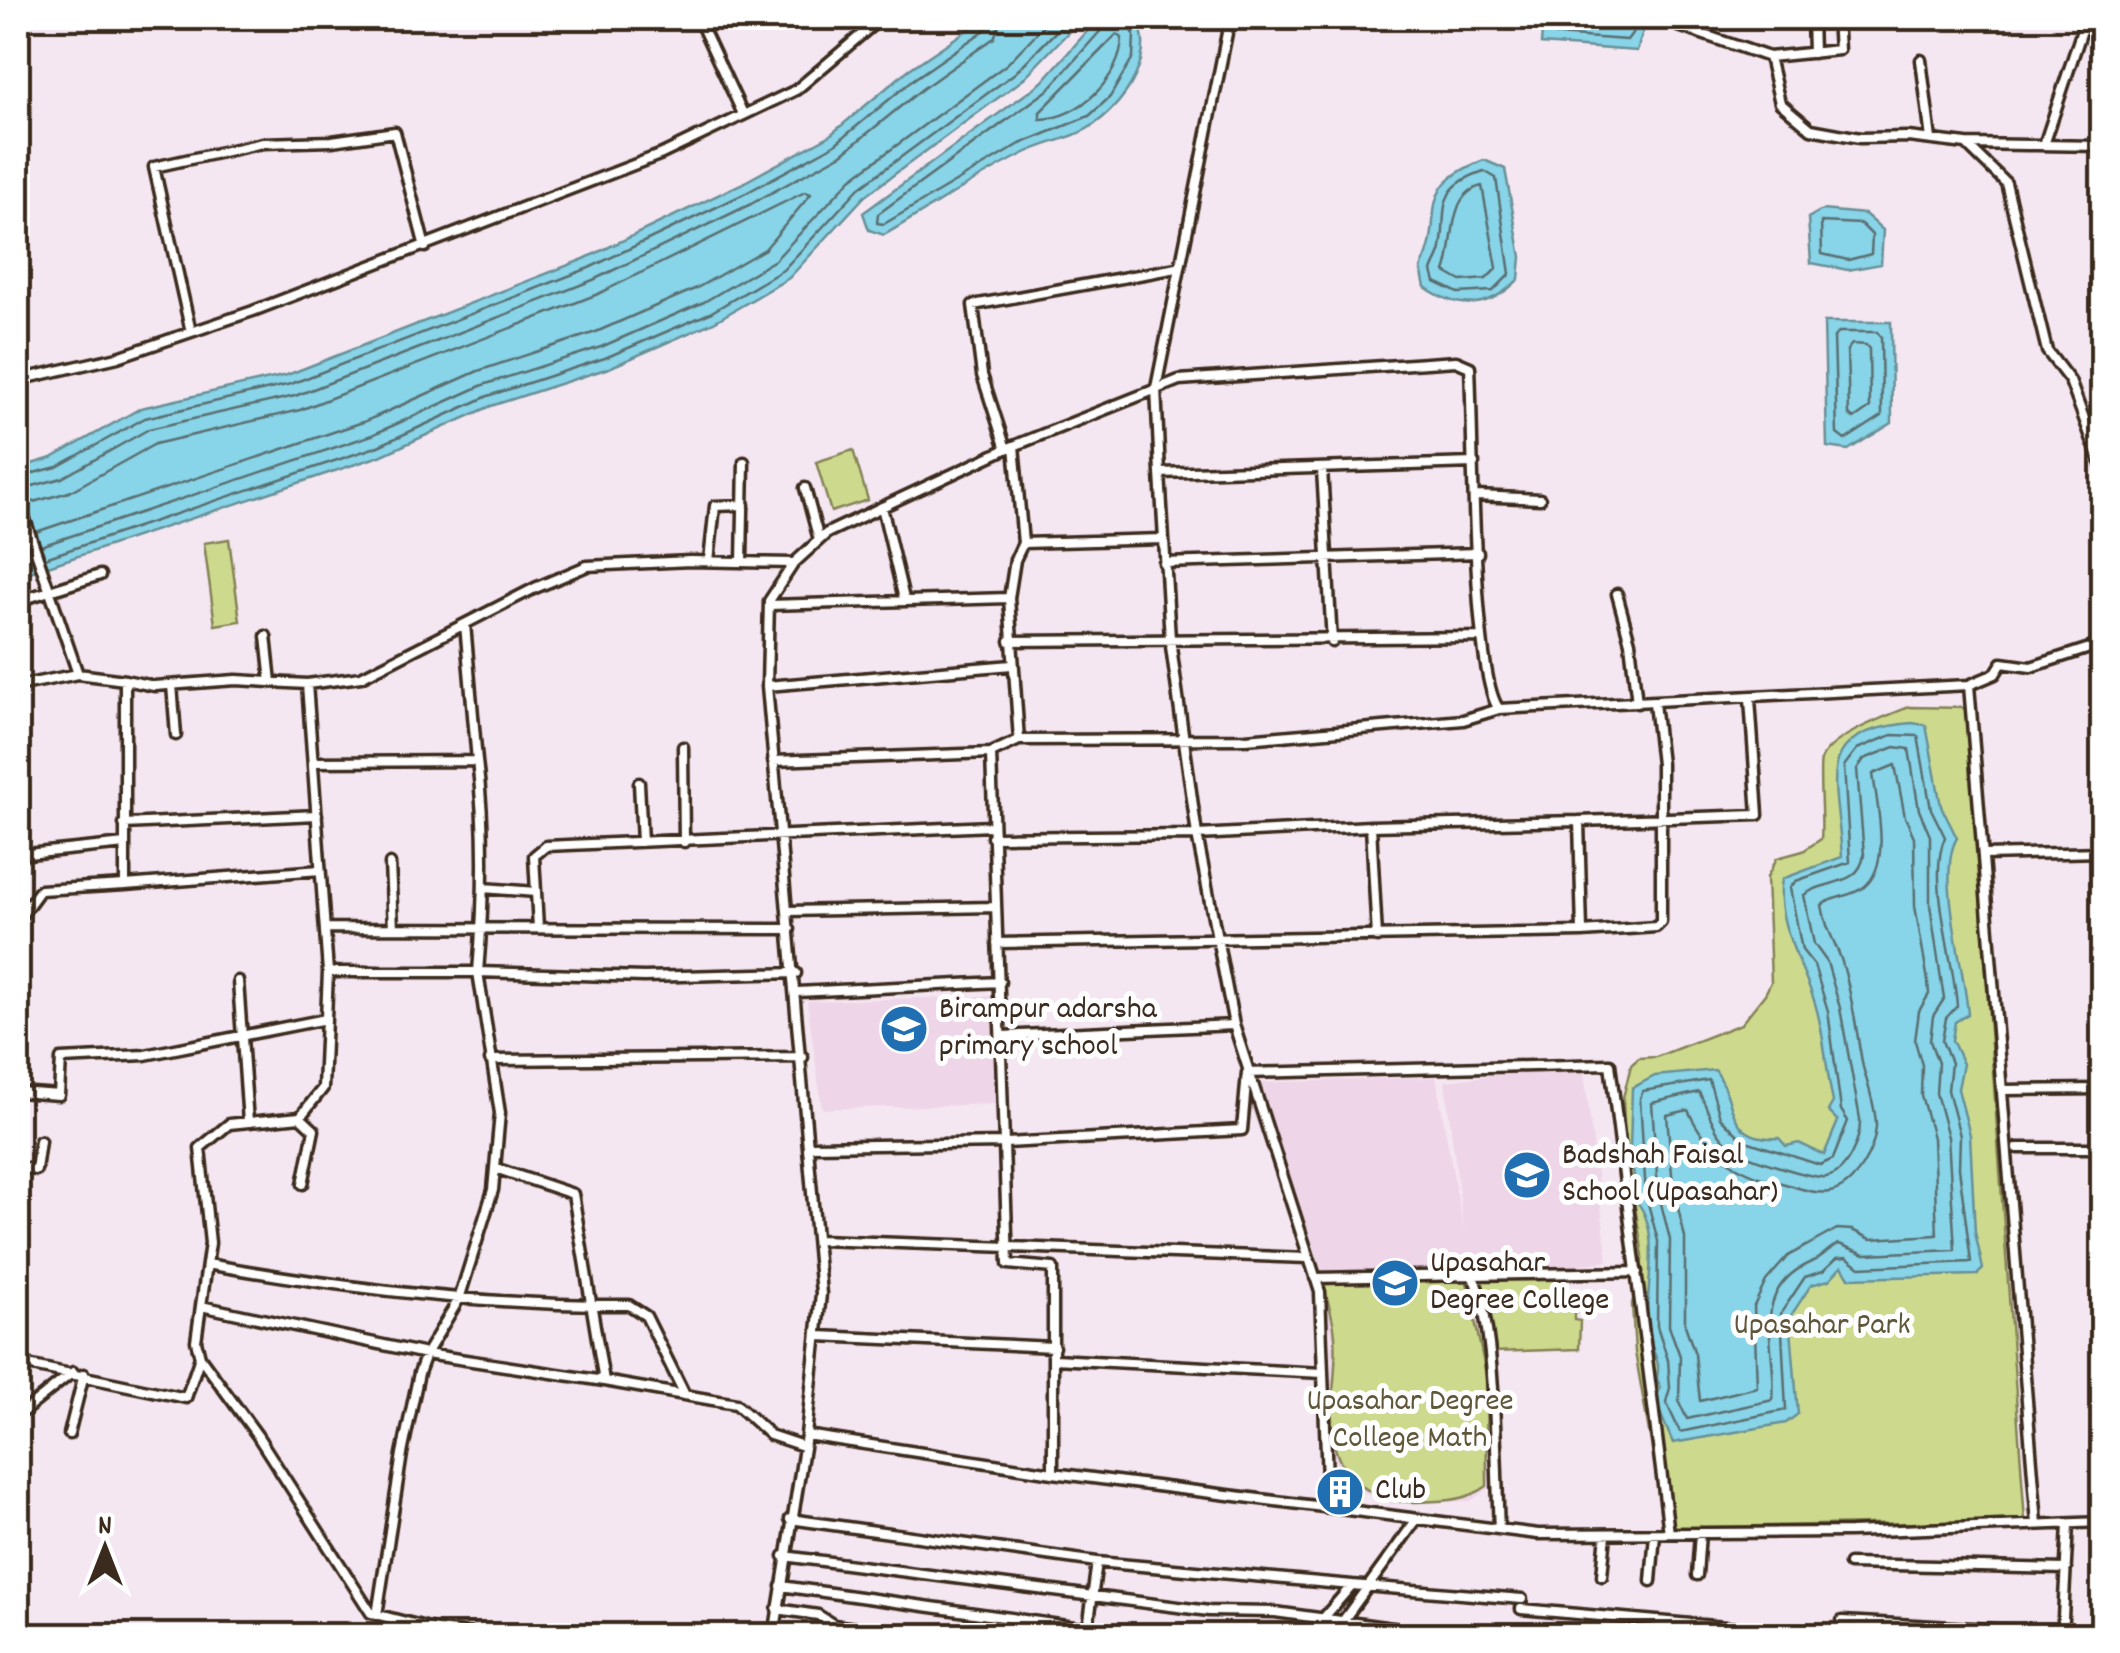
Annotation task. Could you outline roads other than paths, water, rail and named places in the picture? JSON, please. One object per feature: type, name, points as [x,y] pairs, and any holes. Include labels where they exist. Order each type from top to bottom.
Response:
[{"type":"street","points":[[698,18],[743,114]]},
{"type":"street","points":[[18,380],[118,356],[191,332],[426,247],[662,154],[796,90],[881,18]]},
{"type":"street","points":[[1230,18],[1156,388],[1164,563],[1181,738],[1234,1025],[1320,1292],[1328,1508]]},
{"type":"street","points":[[1655,18],[1769,58],[1840,50],[1837,18]]},
{"type":"street","points":[[1812,18],[1813,53]]},
{"type":"street","points":[[2044,145],[2086,18]]},
{"type":"street","points":[[1769,58],[1780,103],[1810,128],[1860,138],[2102,146]]},
{"type":"street","points":[[1921,60],[1931,140]]},
{"type":"street","points":[[191,332],[154,167],[263,143],[332,141],[395,132],[426,247]]},
{"type":"street","points":[[1966,144],[2006,183],[2047,351],[2070,381],[2102,467]]},
{"type":"street","points":[[1019,740],[1009,598],[1014,560],[1024,542],[1010,447],[982,375],[973,305],[1177,268]]},
{"type":"street","points":[[774,1636],[819,1336],[819,1240],[768,686],[769,605],[794,563],[819,540],[882,507],[1010,447],[1179,380],[1241,372],[1456,362],[1470,367],[1482,638],[1490,698],[1499,708]]},
{"type":"street","points":[[2088,427],[2102,425]]},
{"type":"street","points":[[742,562],[744,462]]},
{"type":"street","points":[[1160,473],[1474,462]]},
{"type":"street","points":[[1322,469],[1332,642]]},
{"type":"street","points":[[805,488],[819,540]]},
{"type":"street","points":[[706,494],[715,506],[709,562]]},
{"type":"street","points":[[1476,496],[1540,499]]},
{"type":"street","points":[[18,498],[78,674]]},
{"type":"street","points":[[715,506],[744,506]]},
{"type":"street","points":[[882,507],[904,599]]},
{"type":"street","points":[[1024,542],[1163,538]]},
{"type":"street","points":[[1164,563],[1478,552]]},
{"type":"street","points":[[18,686],[78,674],[172,685],[307,684],[361,677],[586,566],[794,563]]},
{"type":"street","points":[[18,601],[50,587],[100,575]]},
{"type":"street","points":[[1617,594],[1630,642],[1637,702]]},
{"type":"street","points":[[769,605],[1009,598]]},
{"type":"street","points":[[378,1615],[402,1454],[426,1354],[459,1299],[494,1190],[496,1168],[500,1112],[478,972],[483,888],[465,624]]},
{"type":"street","points":[[266,636],[271,682]]},
{"type":"street","points":[[1010,641],[1332,642],[1482,638]]},
{"type":"street","points":[[774,761],[991,753],[1019,740],[1246,739],[1463,720],[1499,708],[1654,704],[1970,686],[1995,674],[2002,663],[2031,667],[2102,644]]},
{"type":"street","points":[[768,686],[1012,666]]},
{"type":"street","points":[[125,680],[125,886]]},
{"type":"street","points":[[307,684],[328,972],[323,1088],[300,1117],[230,1124],[200,1148],[210,1244],[196,1341],[200,1356],[257,1434],[371,1614],[437,1630],[492,1636]]},
{"type":"street","points":[[172,685],[176,735]]},
{"type":"street","points":[[1970,686],[2037,1524]]},
{"type":"street","points":[[992,837],[1197,835],[1758,815],[1750,698]]},
{"type":"street","points":[[997,943],[1582,932],[1659,924],[1661,764],[1654,704]]},
{"type":"street","points":[[683,747],[684,842]]},
{"type":"street","points":[[991,753],[1008,1264],[1053,1268],[1053,1473]]},
{"type":"street","points":[[313,762],[477,761]]},
{"type":"street","points":[[639,783],[642,842]]},
{"type":"street","points":[[124,824],[317,815]]},
{"type":"street","points":[[1579,821],[1582,932]]},
{"type":"street","points":[[538,928],[534,856],[546,846],[991,826]]},
{"type":"street","points":[[1371,826],[1377,937]]},
{"type":"street","points":[[18,855],[124,844]]},
{"type":"street","points":[[1984,855],[2102,852]]},
{"type":"street","points":[[390,864],[393,928]]},
{"type":"street","points":[[18,920],[40,890],[320,870]]},
{"type":"street","points":[[483,888],[536,892]]},
{"type":"street","points":[[788,911],[996,906]]},
{"type":"street","points":[[324,928],[790,928]]},
{"type":"street","points":[[328,972],[644,976],[796,973]]},
{"type":"street","points":[[238,981],[248,1122]]},
{"type":"street","points":[[797,992],[1000,982]]},
{"type":"street","points":[[18,1092],[59,1096],[61,1059],[145,1055],[326,1019]]},
{"type":"street","points":[[1002,1036],[1234,1025]]},
{"type":"street","points":[[490,1060],[803,1058]]},
{"type":"street","points":[[1247,1074],[1610,1064],[1669,1533]]},
{"type":"street","points":[[811,1146],[1006,1143],[1242,1130],[1247,1074]]},
{"type":"street","points":[[2003,1090],[2102,1089]]},
{"type":"street","points":[[300,1117],[314,1130],[304,1184]]},
{"type":"street","points":[[18,1166],[36,1170],[40,1141]]},
{"type":"street","points":[[2018,1148],[2102,1148]]},
{"type":"street","points":[[496,1168],[572,1194],[604,1380]]},
{"type":"street","points":[[819,1240],[1308,1258]]},
{"type":"street","points":[[207,1264],[310,1282],[459,1299],[629,1305],[646,1316],[685,1394]]},
{"type":"street","points":[[1315,1278],[1636,1272]]},
{"type":"street","points":[[1470,1273],[1477,1282],[1486,1336],[1499,1529]]},
{"type":"street","points":[[201,1306],[426,1354],[736,1404],[770,1435],[803,1446]]},
{"type":"street","points":[[819,1336],[1054,1347]]},
{"type":"street","points":[[18,1363],[186,1398],[200,1356]]},
{"type":"street","points":[[1054,1359],[1322,1373]]},
{"type":"street","points":[[18,1416],[73,1372]]},
{"type":"street","points":[[69,1434],[84,1374]]},
{"type":"street","points":[[806,1436],[1053,1473],[1499,1529],[1654,1534],[2102,1522]]},
{"type":"street","points":[[790,1519],[1097,1562],[1828,1636]]},
{"type":"street","points":[[1332,1636],[1417,1519]]},
{"type":"street","points":[[1842,1620],[2062,1634],[2068,1525]]},
{"type":"street","points":[[1697,1575],[1700,1533]]},
{"type":"street","points":[[1602,1576],[1606,1534]]},
{"type":"street","points":[[1651,1581],[1654,1534]]},
{"type":"street","points":[[784,1556],[1209,1611],[1275,1612],[1322,1622],[1451,1636]]},
{"type":"street","points":[[1088,1632],[1097,1562]]},
{"type":"street","points":[[1849,1564],[2066,1569]]},
{"type":"street","points":[[1308,1636],[1352,1585]]},
{"type":"street","points":[[780,1586],[1138,1636]]},
{"type":"street","points":[[778,1608],[818,1615],[834,1625],[912,1636]]},
{"type":"water","points":[[985,18],[1082,18],[1021,81],[865,196],[789,278],[714,322],[609,368],[491,406],[380,456],[18,576],[18,468],[52,458],[141,408],[287,375],[584,259],[741,184],[829,136],[908,70]]},
{"type":"water","points":[[1099,18],[1136,18],[1142,32],[1141,61],[1136,75],[1107,113],[1080,132],[1007,162],[884,235],[869,230],[863,213],[1042,82]]},
{"type":"water","points":[[1543,18],[1631,18],[1645,25],[1637,51],[1541,44]]},
{"type":"water","points":[[1484,160],[1505,169],[1521,257],[1519,279],[1486,301],[1462,303],[1425,287],[1421,268],[1439,193],[1461,171]]},
{"type":"water","points":[[1822,210],[1865,214],[1883,230],[1881,264],[1848,270],[1811,263],[1808,218]]},
{"type":"water","points":[[1824,322],[1891,322],[1892,423],[1848,450],[1827,447]]},
{"type":"water","points":[[1926,725],[1941,806],[1957,838],[1951,854],[1950,897],[1968,1014],[1955,1022],[1952,1040],[1963,1064],[1958,1089],[1970,1135],[1975,1232],[1983,1269],[1977,1275],[1849,1278],[1842,1266],[1829,1280],[1811,1285],[1790,1317],[1798,1414],[1786,1423],[1673,1443],[1655,1401],[1661,1387],[1647,1327],[1651,1245],[1645,1215],[1637,1202],[1630,1146],[1632,1088],[1655,1076],[1715,1070],[1734,1115],[1748,1132],[1779,1138],[1786,1146],[1799,1143],[1824,1155],[1838,1121],[1828,1111],[1833,1102],[1816,1007],[1782,913],[1782,879],[1842,857],[1835,783],[1844,749],[1857,737],[1880,728]]},
{"type":"place","name":"Birampur adarsha primary school","points":[[904,1029]]},
{"type":"place","name":"Badshah Faisal School (Upasahar)","points":[[1527,1175]]},
{"type":"place","name":"Upasahar Degree College","points":[[1395,1283]]},
{"type":"place","name":"Club","points":[[1340,1492]]},
{"type":"park label","name":"Upasahar Park","points":[[1822,1327]]},
{"type":"park label","name":"Upasahar Degree College Math","points":[[1410,1422]]}]
